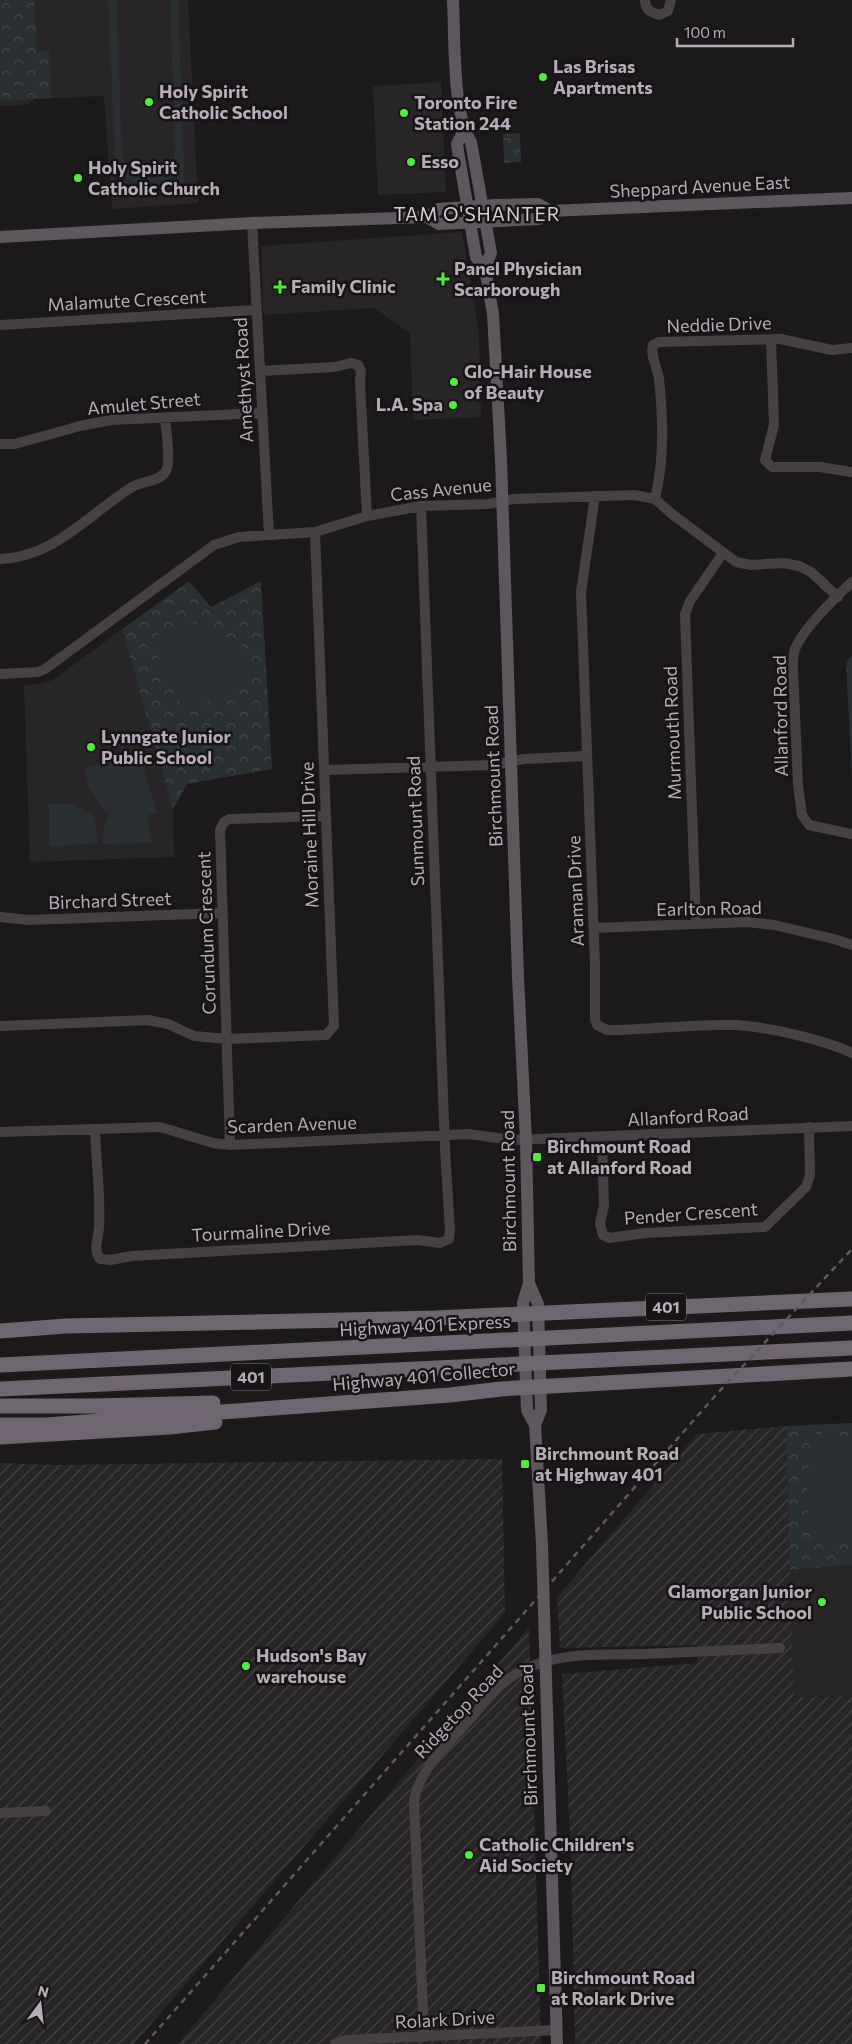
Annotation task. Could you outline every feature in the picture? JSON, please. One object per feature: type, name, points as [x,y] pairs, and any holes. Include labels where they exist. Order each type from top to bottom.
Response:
[{"type":"highway","name":"401","points":[[0,1331],[66,1326],[336,1322],[852,1299]]},
{"type":"highway","name":"Highway 401 Express","points":[[0,1365],[852,1323]]},
{"type":"highway","name":"401","points":[[0,1389],[852,1348]]},
{"type":"highway","name":"Highway 401 Collector","points":[[0,1425],[56,1424],[450,1396],[501,1389],[852,1369]]},
{"type":"highway","points":[[771,1375],[852,1374]]},
{"type":"highway","points":[[0,1406],[94,1406],[450,1396]]},
{"type":"highway","points":[[0,1437],[170,1427],[450,1396]]},
{"type":"main road","name":"Birchmount Road","points":[[454,0],[458,97],[464,130],[472,142],[491,253],[485,268]]},
{"type":"main road","name":"Birchmount Road","points":[[464,130],[457,144],[467,208],[476,257],[485,268],[493,314],[526,1140],[529,1283],[523,1303],[527,1410],[535,1425],[542,1545],[545,1703],[557,2044]]},
{"type":"main road","name":"Sheppard Avenue East","points":[[0,237],[252,223],[427,217],[439,210],[482,206],[538,204],[550,211],[852,198]]},
{"type":"main road","name":"Sheppard Avenue East","points":[[427,217],[439,224],[486,222],[539,219],[550,211]]},
{"type":"street","points":[[645,0],[646,8],[650,12],[660,15],[668,11],[672,0]]},
{"type":"street","name":"Amethyst Road","points":[[252,223],[269,536]]},
{"type":"street","name":"Malamute Crescent","points":[[0,326],[257,310]]},
{"type":"street","points":[[770,340],[774,425],[764,460],[772,467],[820,466],[852,472]]},
{"type":"street","name":"Neddie Drive","points":[[655,499],[659,484],[662,439],[659,378],[651,354],[652,346],[659,342],[788,340],[832,350],[852,348]]},
{"type":"street","points":[[261,371],[334,367],[351,363],[358,365],[361,371],[360,382],[368,516]]},
{"type":"street","name":"Amulet Street","points":[[0,444],[15,444],[80,426],[111,420],[262,412]]},
{"type":"street","points":[[0,559],[17,558],[60,541],[132,487],[164,474],[168,466],[165,418]]},
{"type":"street","name":"Cass Avenue","points":[[0,674],[38,672],[45,669],[214,545],[239,537],[315,532],[368,516],[421,506],[488,504],[501,500],[596,496],[635,495],[655,499]]},
{"type":"street","name":"Araman Drive","points":[[596,496],[581,592],[594,928],[595,1019],[601,1028],[616,1030],[732,1025],[754,1027],[827,1043],[852,1052]]},
{"type":"street","points":[[655,499],[736,562],[751,565],[784,563],[799,566],[811,572],[838,597]]},
{"type":"street","name":"Sunmount Road","points":[[421,506],[445,1134]]},
{"type":"street","name":"Moraine Hill Drive","points":[[0,1026],[148,1020],[168,1024],[194,1036],[227,1039],[326,1035],[334,1026],[315,532]]},
{"type":"street","name":"Murmouth Road","points":[[696,923],[685,614],[694,594],[723,553]]},
{"type":"street","name":"Allanford Road","points":[[852,582],[812,624],[794,651],[793,668],[796,768],[800,809],[805,821],[809,825],[852,834]]},
{"type":"street","points":[[325,770],[493,765],[524,759],[586,756]]},
{"type":"street","name":"Corundum Crescent","points":[[230,1145],[220,830],[224,822],[230,819],[326,816]]},
{"type":"street","name":"Birchard Street","points":[[0,917],[29,920],[222,913]]},
{"type":"street","name":"Earlton Road","points":[[594,928],[696,923],[766,923],[834,938],[852,945]]},
{"type":"street","name":"Allanford Road","points":[[526,1140],[852,1126]]},
{"type":"street","name":"Scarden Avenue","points":[[0,1132],[160,1127],[214,1143],[230,1145],[445,1134],[468,1134],[498,1140],[526,1140]]},
{"type":"street","name":"Pender Crescent","points":[[602,1137],[604,1206],[600,1230],[603,1235],[609,1238],[646,1233],[765,1227],[806,1187],[810,1175],[809,1127]]},
{"type":"street","name":"Tourmaline Drive","points":[[95,1129],[99,1226],[97,1250],[100,1259],[110,1260],[171,1253],[418,1240],[444,1242],[449,1239],[450,1234],[445,1134]]},
{"type":"street","name":"Ridgetop Road","points":[[424,2038],[414,1800],[422,1776],[435,1758],[507,1680],[542,1662],[601,1654],[780,1648]]},
{"type":"street","points":[[0,1812],[46,1811]]},
{"type":"street","name":"Rolark Drive","points":[[335,2044],[346,2040],[424,2038],[557,2030]]},
{"type":"shaded area","name":"Holy Spirit Catholic School","points":[[0,0],[188,0],[198,203],[112,209],[104,96],[35,99],[26,105],[0,106]]},
{"type":"shaded area","points":[[441,82],[446,192],[378,195],[373,86]]},
{"type":"shaded area","points":[[462,232],[479,333],[481,417],[413,420],[410,333],[374,308],[263,315],[261,246]]},
{"type":"shaded area","name":"Lynngate Junior Public School","points":[[122,629],[173,810],[174,857],[30,862],[24,685],[39,684],[53,680]]},
{"type":"shaded area","points":[[786,1426],[794,1697],[852,1696],[852,2044],[575,2044],[571,1856],[562,1674],[697,1663],[697,1645],[560,1648],[557,1597],[697,1434]]},
{"type":"shaded area","points":[[502,1459],[505,1613],[134,2044],[0,2044],[0,1463],[58,1465]]},
{"type":"shaded area","name":"Glamorgan Junior Public School","points":[[852,1565],[852,1696],[794,1697],[790,1570]]},
{"type":"shaded area","points":[[529,1627],[541,2044],[178,2044]]},
{"type":"green space","points":[[0,0],[34,0],[37,51],[49,50],[51,98],[0,101]]},
{"type":"green space","points":[[108,0],[117,0],[122,158],[136,174],[152,178],[160,176],[167,171],[175,151],[170,0],[178,0],[185,190],[177,190],[177,173],[163,183],[153,186],[146,187],[132,182],[121,172],[115,159]]},
{"type":"green space","points":[[520,133],[521,162],[504,163],[503,134]]},
{"type":"green space","points":[[189,581],[211,607],[261,581],[272,769],[187,784],[173,810],[122,629]]},
{"type":"green space","points":[[193,623],[220,633],[244,648],[251,680],[185,713],[150,639],[169,627]]},
{"type":"green space","points":[[852,656],[852,778],[846,662]]},
{"type":"green space","points":[[139,751],[157,813],[148,815],[151,843],[103,844],[104,826],[110,813],[104,810],[88,786],[85,768]]},
{"type":"green space","points":[[49,804],[74,804],[94,816],[98,843],[49,847]]},
{"type":"green space","points":[[852,1423],[852,1565],[790,1570],[786,1426]]},
{"type":"green space","points":[[813,1433],[852,1438],[852,1544],[816,1544],[811,1540],[807,1487]]},
{"type":"railway","points":[[145,2044],[715,1396],[852,1249]]},
{"type":"place","name":"Las Brisas Apartments","points":[[543,77]]},
{"type":"place","name":"Holy Spirit Catholic School","points":[[149,102]]},
{"type":"place","name":"Toronto Fire Station 244","points":[[404,113]]},
{"type":"place","name":"Esso","points":[[411,162]]},
{"type":"place","name":"Holy Spirit Catholic Church","points":[[78,178]]},
{"type":"place","name":"Panel Physician Scarborough","points":[[443,279]]},
{"type":"place","name":"Family Clinic","points":[[280,287]]},
{"type":"place","name":"Glo-Hair House of Beauty","points":[[454,382]]},
{"type":"place","name":"L.A. Spa","points":[[453,405]]},
{"type":"place","name":"Lynngate Junior Public School","points":[[91,747]]},
{"type":"place","name":"Birchmount Road at Allanford Road","points":[[537,1157]]},
{"type":"place","name":"Birchmount Road at Highway 401","points":[[525,1464]]},
{"type":"place","name":"Glamorgan Junior Public School","points":[[822,1602]]},
{"type":"place","name":"Hudson's Bay warehouse","points":[[246,1666]]},
{"type":"place","name":"Catholic Children's Aid Society","points":[[469,1855]]},
{"type":"place","name":"Birchmount Road at Rolark Drive","points":[[541,1988]]},
{"type":"district","name":"TAM O'SHANTER","points":[[477,214]]}]
